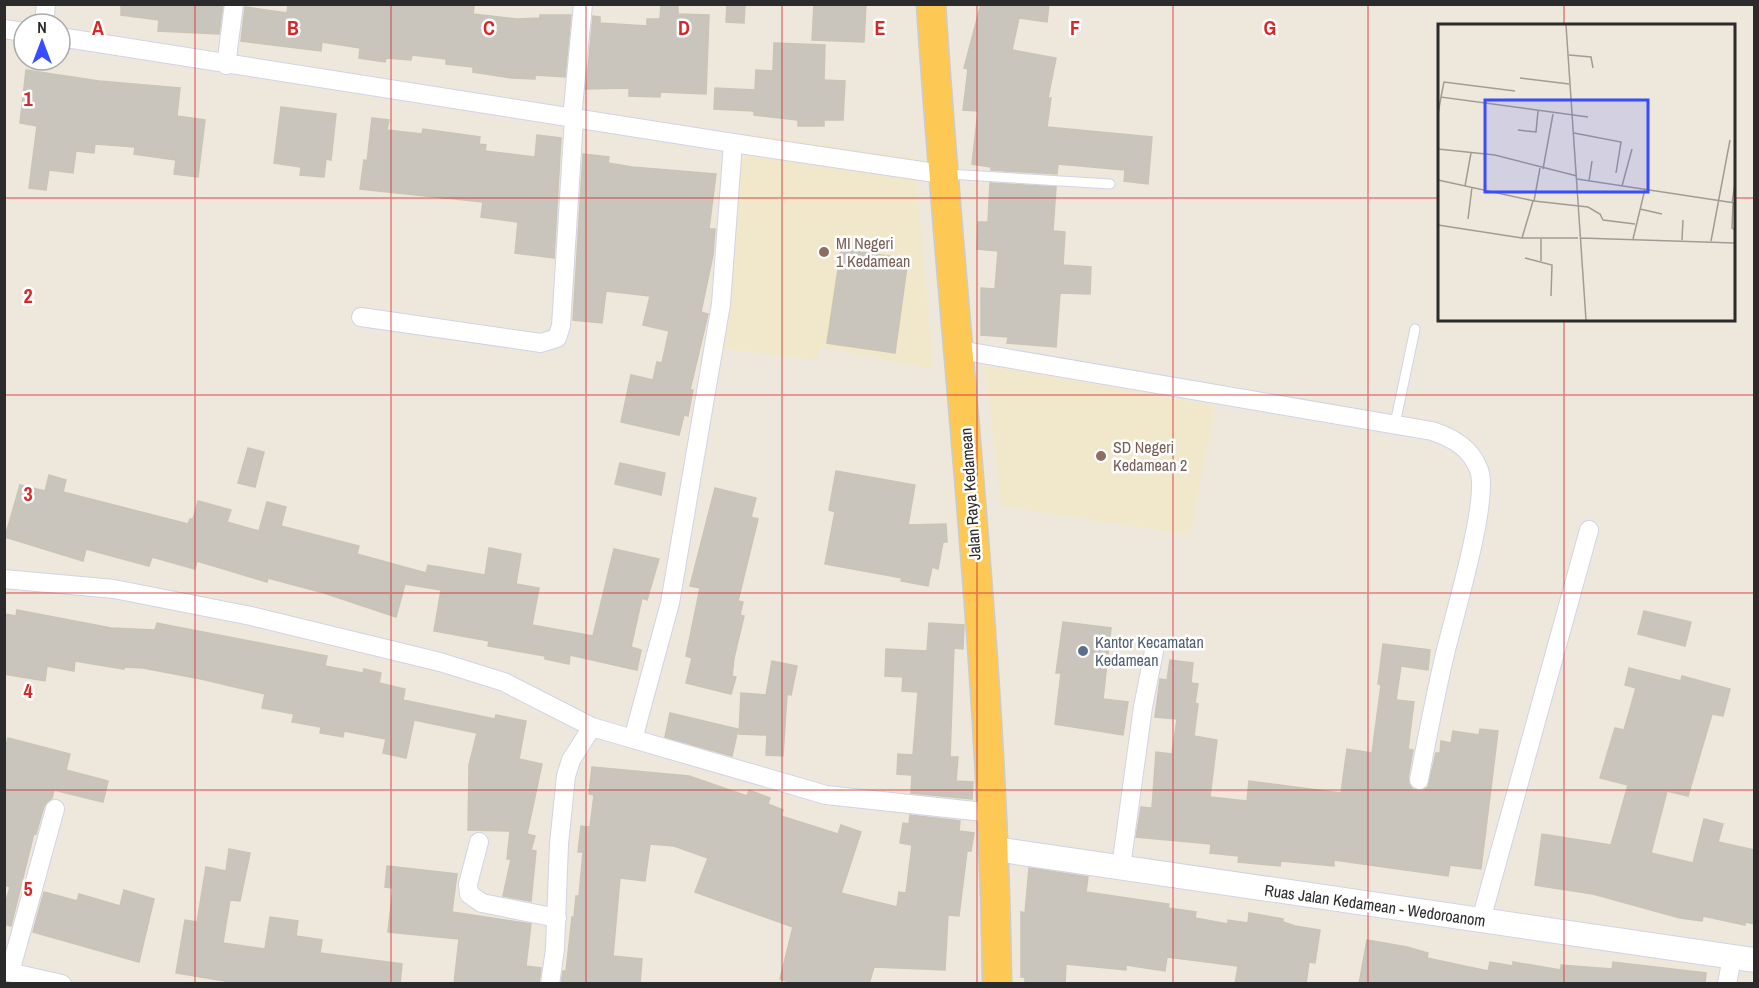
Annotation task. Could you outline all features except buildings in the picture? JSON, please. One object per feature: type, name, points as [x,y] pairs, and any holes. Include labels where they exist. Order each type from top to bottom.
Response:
[{"type":"highway","name":"Jalan Raya Kedamean","points":[[931,4],[942,174],[959,350],[993,813],[997,984]]},
{"type":"main road","name":"Ruas Jalan Kedamean - Wedoroanom","points":[[995,849],[1743,958]]},
{"type":"street","points":[[226,64],[234,4]]},
{"type":"street","points":[[361,317],[541,343],[557,338],[561,326],[573,118],[583,4]]},
{"type":"street","points":[[72,39],[733,144],[942,174]]},
{"type":"street","points":[[633,739],[670,603],[721,304],[733,144]]},
{"type":"street","points":[[959,350],[1432,431],[1457,441],[1467,450],[1480,472],[1481,493],[1463,588],[1445,652],[1419,780]]},
{"type":"street","points":[[1481,920],[1589,530]]},
{"type":"street","points":[[4,579],[125,592],[251,616],[440,662],[504,682],[592,726],[826,795],[993,813]]},
{"type":"street","points":[[1121,867],[1143,707],[1154,651]]},
{"type":"street","points":[[550,984],[557,918],[559,844],[566,776],[571,760],[592,726]]},
{"type":"street","points":[[55,809],[7,971],[62,984]]},
{"type":"street","points":[[479,842],[468,884],[469,894],[482,903],[557,918]]},
{"type":"street","points":[[1726,984],[1743,958]]},
{"type":"lane","points":[[942,174],[1110,184]]},
{"type":"lane","points":[[1395,424],[1415,329]]},
{"type":"shaded area","name":"MI Negeri 1 Kedamean","points":[[745,133],[915,158],[933,369],[821,347],[816,360],[710,347]]},
{"type":"shaded area","name":"SD Negeri Kedamean 2","points":[[985,365],[1215,406],[1190,535],[1001,506]]},
{"type":"place","name":"MI Negeri 1 Kedamean","points":[[824,252]]},
{"type":"place","name":"SD Negeri Kedamean 2","points":[[1101,456]]},
{"type":"place","name":"Kantor Kecamatan Kedamean","points":[[1083,651]]}]
